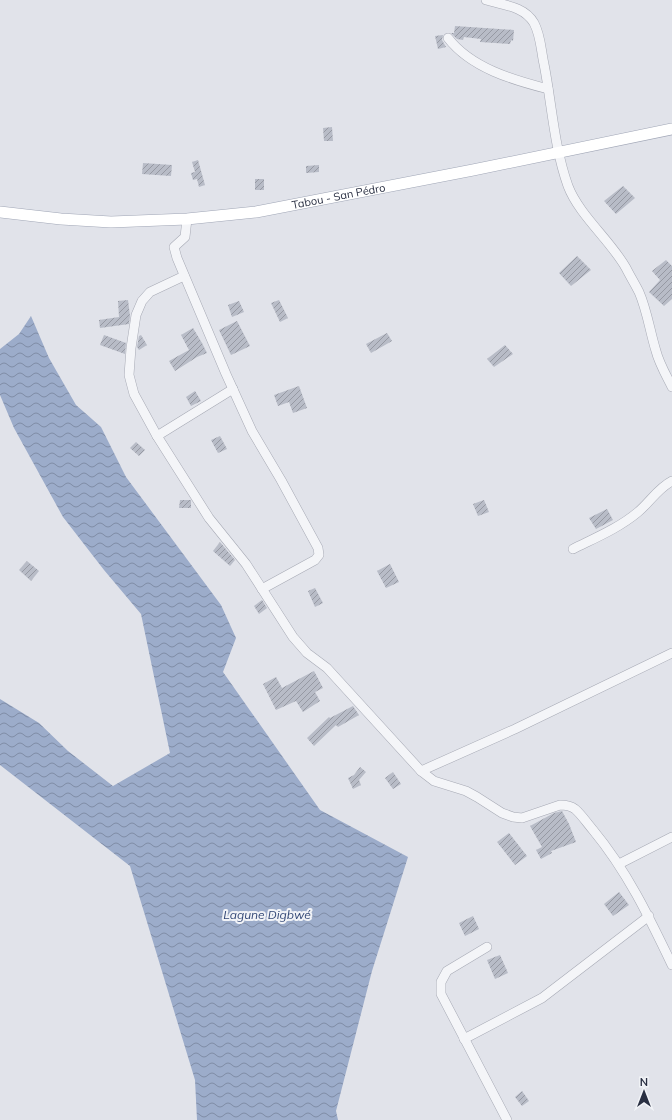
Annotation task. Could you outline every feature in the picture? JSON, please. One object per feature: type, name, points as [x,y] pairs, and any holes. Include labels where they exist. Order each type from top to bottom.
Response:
[{"type":"main road","name":"Tabou - San Pédro","points":[[0,212],[61,220],[111,222],[187,219],[256,212],[473,170],[672,129]]},
{"type":"street","points":[[486,0],[505,4],[519,10],[527,14],[534,23],[540,38],[551,112],[568,187],[578,204],[610,244],[625,266],[639,293],[655,350],[672,387]]},
{"type":"street","points":[[448,38],[454,46],[486,67],[517,81],[548,89]]},
{"type":"street","points":[[187,219],[185,237],[174,247],[176,258],[252,430],[318,548],[319,555],[315,560],[262,589]]},
{"type":"street","points":[[184,276],[150,292],[142,301],[136,315],[129,375],[134,394],[157,436],[209,518],[246,564],[293,637],[307,652],[327,668],[421,771],[434,781],[477,797],[502,813],[513,817],[522,818],[566,805],[574,808],[619,864],[649,916],[672,965]]},
{"type":"street","points":[[157,436],[233,389]]},
{"type":"street","points":[[573,549],[615,527],[637,513],[662,486],[672,481]]},
{"type":"street","points":[[421,771],[515,729],[672,653]]},
{"type":"street","points":[[619,864],[672,837]]},
{"type":"street","points":[[464,1039],[542,998],[649,916]]},
{"type":"street","points":[[487,947],[447,971],[441,982],[442,994],[507,1120]]},
{"type":"water","name":"Lagune Digbwé","points":[[31,316],[49,358],[76,405],[101,427],[126,477],[221,605],[236,638],[223,672],[320,810],[408,857],[372,971],[336,1111],[338,1120],[197,1120],[195,1080],[130,866],[0,765],[0,699],[39,723],[68,751],[113,786],[170,753],[141,614],[104,570],[63,517],[14,428],[0,395],[0,349],[19,334]]},
{"type":"building","points":[[455,26],[514,30],[513,41],[511,40],[510,44],[480,42],[481,39],[464,37],[463,40],[457,39],[451,33],[454,33]]},
{"type":"building","points":[[443,35],[442,40],[446,47],[438,49],[435,36]]},
{"type":"building","points":[[332,127],[333,141],[324,141],[323,128]]},
{"type":"building","points":[[198,160],[205,185],[199,187],[197,179],[193,180],[191,173],[195,172],[192,162]]},
{"type":"building","points":[[143,163],[172,165],[171,176],[142,174]]},
{"type":"building","points":[[319,165],[319,172],[306,173],[306,166]]},
{"type":"building","points":[[255,179],[264,179],[264,190],[255,190]]},
{"type":"building","points":[[623,186],[635,198],[616,214],[604,201]]},
{"type":"building","points":[[577,256],[591,270],[571,286],[559,273]]},
{"type":"building","points":[[666,260],[672,266],[672,299],[664,306],[649,292],[660,280],[652,271]]},
{"type":"building","points":[[128,300],[130,316],[129,324],[100,328],[99,320],[119,317],[118,301]]},
{"type":"building","points":[[279,300],[288,318],[280,322],[271,303]]},
{"type":"building","points":[[239,301],[244,312],[232,317],[228,305]]},
{"type":"building","points":[[237,321],[250,346],[231,355],[219,330]]},
{"type":"building","points":[[193,328],[207,353],[197,357],[175,371],[169,361],[189,350],[181,335]]},
{"type":"building","points":[[387,333],[392,341],[371,353],[366,344]]},
{"type":"building","points":[[104,335],[126,343],[125,354],[100,345]]},
{"type":"building","points":[[141,335],[147,345],[139,350],[137,347],[139,336]]},
{"type":"building","points":[[505,345],[513,354],[494,367],[487,359]]},
{"type":"building","points":[[299,386],[307,408],[293,413],[289,402],[278,406],[274,395]]},
{"type":"building","points":[[195,391],[201,401],[191,406],[186,397]]},
{"type":"building","points":[[220,436],[227,449],[218,453],[211,440]]},
{"type":"building","points":[[136,442],[145,450],[139,456],[130,448]]},
{"type":"building","points":[[180,500],[191,500],[191,508],[179,508]]},
{"type":"building","points":[[484,500],[489,512],[478,516],[473,504]]},
{"type":"building","points":[[607,509],[613,520],[596,529],[589,518]]},
{"type":"building","points":[[220,542],[235,560],[230,566],[213,551]]},
{"type":"building","points":[[27,561],[39,571],[31,581],[19,570]]},
{"type":"building","points":[[390,564],[399,582],[386,588],[377,571]]},
{"type":"building","points":[[315,588],[323,603],[315,607],[308,591]]},
{"type":"building","points":[[262,600],[267,608],[259,614],[254,606]]},
{"type":"building","points":[[314,671],[323,688],[315,692],[320,701],[303,712],[296,701],[276,710],[263,684],[276,677],[282,688]]},
{"type":"building","points":[[353,706],[359,715],[338,727],[336,725],[314,746],[307,738],[329,717],[330,718]]},
{"type":"building","points":[[360,767],[366,772],[359,780],[361,785],[353,789],[348,778],[354,775]]},
{"type":"building","points":[[393,772],[401,784],[393,789],[385,778]]},
{"type":"building","points":[[562,811],[576,842],[551,851],[552,853],[541,859],[536,850],[542,847],[530,826],[554,813]]},
{"type":"building","points":[[509,833],[527,856],[515,865],[497,842]]},
{"type":"building","points":[[619,892],[629,905],[613,916],[604,904]]},
{"type":"building","points":[[473,916],[479,929],[465,936],[459,923]]},
{"type":"building","points":[[500,955],[508,973],[495,979],[487,960]]},
{"type":"building","points":[[522,1091],[529,1101],[522,1106],[515,1097]]}]
